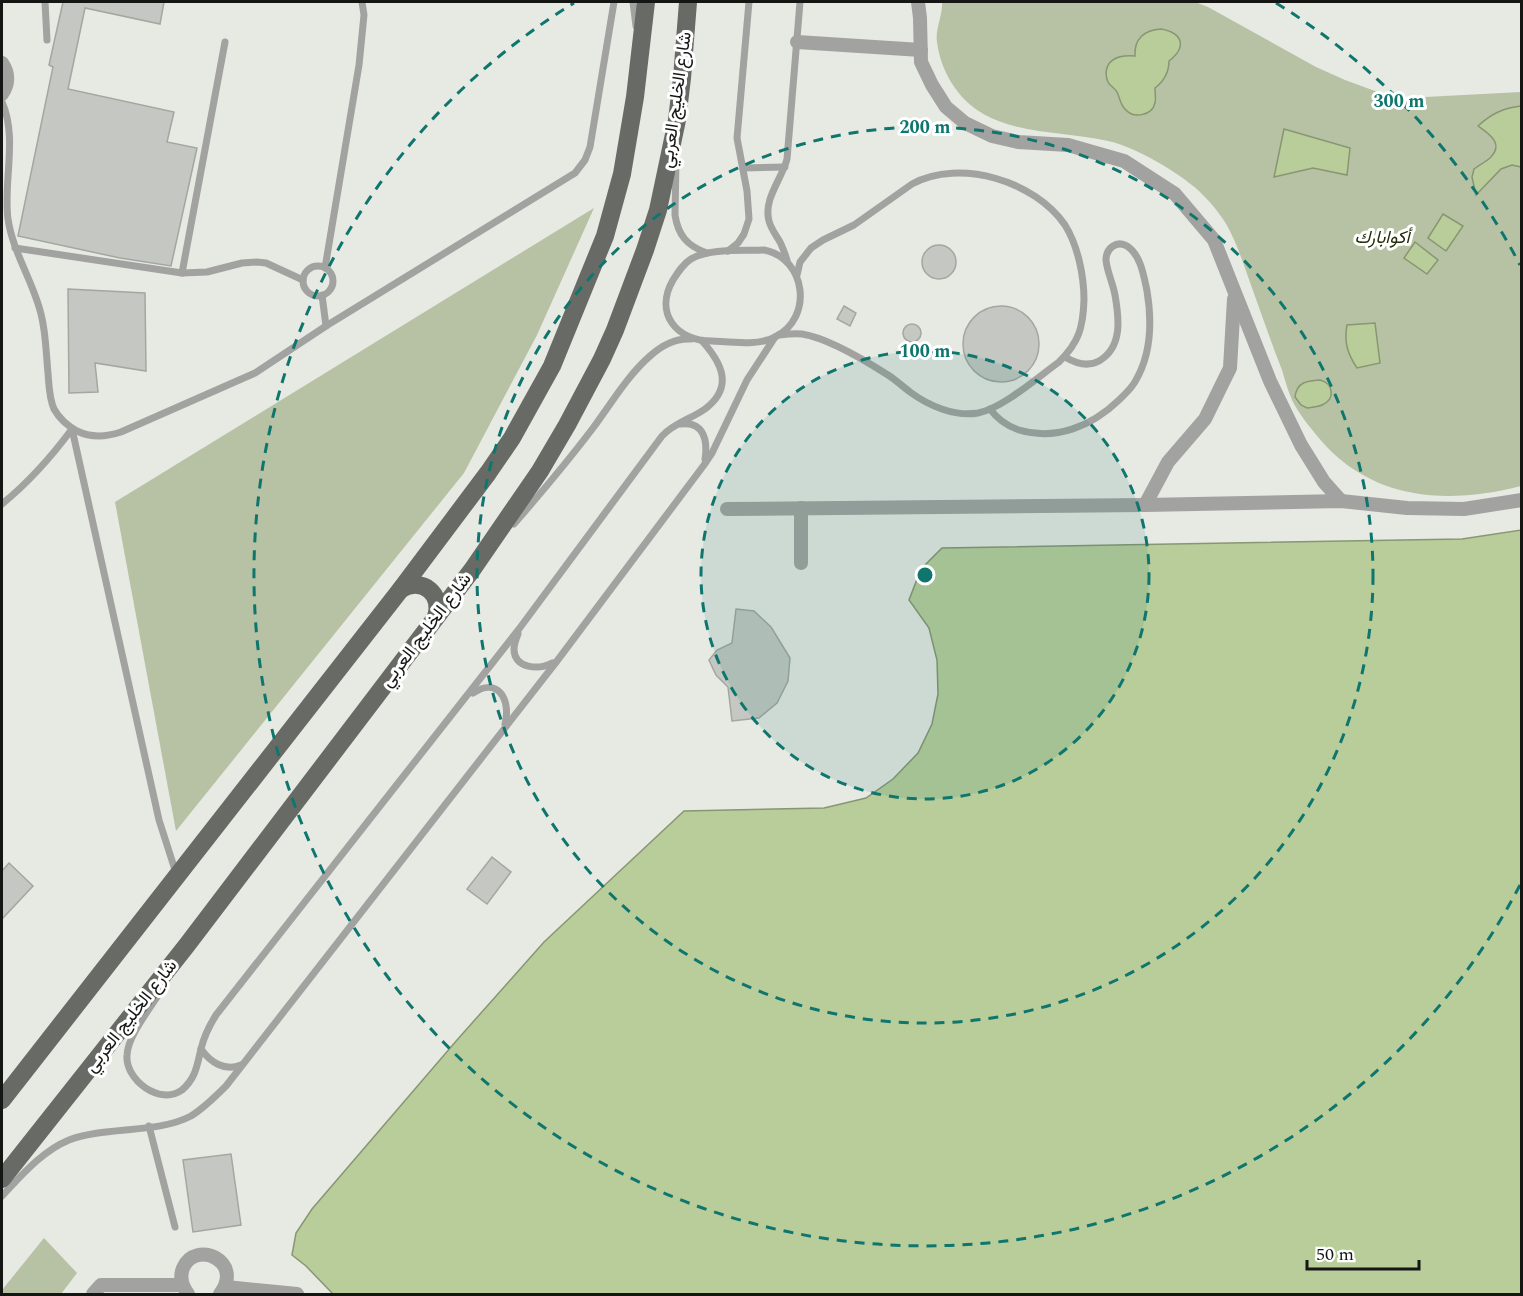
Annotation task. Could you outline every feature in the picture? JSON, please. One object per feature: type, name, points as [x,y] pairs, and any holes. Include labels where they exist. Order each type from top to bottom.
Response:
[{"type":"main road","points":[[2,1100],[401,589],[512,438],[552,366],[601,246],[617,197],[628,138],[646,2]]},
{"type":"main road","name":"شارع الخليج العربي","points":[[2,1179],[187,945],[472,570],[540,471],[602,359],[631,288],[658,210],[677,120],[688,2]]},
{"type":"main road","points":[[401,589],[411,585],[427,588],[437,601],[436,617]]},
{"type":"street","points":[[918,2],[921,62],[946,107],[965,123],[992,136],[1018,142],[1068,145],[1124,161],[1175,194],[1214,240],[1270,381],[1301,445],[1324,482],[1341,501]]},
{"type":"street","points":[[797,42],[921,50]]},
{"type":"street","points":[[2,55],[7,80],[2,94]]},
{"type":"street","points":[[1145,505],[1168,462],[1205,419],[1230,368],[1234,295]]},
{"type":"street","points":[[727,509],[1341,501],[1407,508],[1464,509],[1521,500]]},
{"type":"street","points":[[801,508],[801,563]]},
{"type":"street","points":[[93,1294],[101,1285],[185,1290],[181,1274],[185,1264],[194,1257],[205,1254],[215,1257],[224,1265],[227,1276],[223,1291],[297,1294]]},
{"type":"lane","points":[[45,2],[47,40]]},
{"type":"lane","points":[[325,268],[359,65],[364,15],[362,2]]},
{"type":"lane","points":[[2,102],[9,125],[8,219],[15,248],[41,313],[51,402],[60,417],[72,429],[97,436],[111,435],[255,373],[326,326],[569,177],[581,167],[588,154],[592,135],[614,2]]},
{"type":"lane","points":[[633,2],[640,56]]},
{"type":"lane","points":[[727,252],[738,243],[748,225],[748,203],[738,129],[749,2]]},
{"type":"lane","points":[[787,262],[784,250],[772,231],[768,215],[769,201],[785,167],[788,150],[800,2]]},
{"type":"lane","points":[[182,273],[225,42]]},
{"type":"lane","points":[[677,120],[676,222],[687,243],[707,253]]},
{"type":"lane","points":[[743,168],[785,167]]},
{"type":"lane","points":[[472,570],[554,478],[627,381],[648,358],[670,343],[684,339],[755,342],[777,336],[805,334],[830,344],[890,376],[910,392],[940,408],[970,414],[990,409],[1020,391],[1065,357],[1078,339],[1083,318],[1083,284],[1075,247],[1065,226],[1050,208],[1031,194],[1005,181],[987,176],[958,174],[922,179],[854,225],[812,248],[800,262],[796,275]]},
{"type":"lane","points":[[990,409],[999,419],[1013,428],[1037,434],[1055,433],[1074,429],[1092,421],[1111,408],[1136,382],[1148,347],[1150,311],[1141,267],[1135,254],[1128,247],[1120,244],[1114,245],[1106,256],[1117,311],[1118,330],[1112,350],[1102,359],[1090,364],[1078,363],[1065,357]]},
{"type":"lane","points":[[15,248],[182,273],[207,272],[242,263],[266,263],[303,280]]},
{"type":"lane","points":[[2,1196],[43,1156],[60,1144],[92,1134],[181,1120],[198,1111],[216,1096],[556,661],[704,465],[747,380],[777,336],[792,322],[799,308],[800,285],[787,262],[777,254],[764,250],[707,253],[691,259],[672,283],[666,300],[671,322],[678,330],[692,339]]},
{"type":"lane","points":[[318,266],[325,268],[330,273],[332,282],[330,289],[322,295],[311,294],[305,288],[303,280],[305,273],[318,266]]},
{"type":"lane","points":[[322,295],[326,326]]},
{"type":"lane","points":[[187,945],[132,1037],[127,1055],[127,1062],[132,1073],[143,1085],[168,1096],[175,1094],[189,1083],[198,1068],[207,1029],[216,1015],[519,629],[662,436],[673,426],[705,409],[714,399],[722,385],[723,373],[714,354],[702,341]]},
{"type":"lane","points":[[673,426],[688,423],[701,432],[706,439],[707,448],[704,465]]},
{"type":"lane","points":[[2,504],[44,464],[72,429]]},
{"type":"lane","points":[[72,429],[159,820],[177,876]]},
{"type":"lane","points":[[519,629],[514,648],[516,657],[523,664],[541,668],[556,661]]},
{"type":"lane","points":[[464,700],[475,691],[485,687],[499,692],[507,705],[503,729]]},
{"type":"lane","points":[[201,1048],[208,1058],[219,1065],[233,1068],[242,1065]]},
{"type":"lane","points":[[149,1126],[175,1227]]},
{"type":"green space","name":"أكوابارك","points":[[942,2],[1195,2],[1316,67],[1375,91],[1406,98],[1521,92],[1521,486],[1466,495],[1438,496],[1412,493],[1386,486],[1362,474],[1339,458],[1311,429],[1292,400],[1238,248],[1230,230],[1213,205],[1180,176],[1156,161],[1119,144],[1004,123],[969,104],[951,83],[939,54],[937,37]]},
{"type":"green space","points":[[594,208],[537,335],[464,473],[176,831],[115,502]]},
{"type":"green space","points":[[44,1238],[77,1273],[61,1294],[2,1294],[2,1290]]},
{"type":"shaded area","points":[[1161,29],[1178,37],[1180,46],[1175,56],[1169,61],[1161,83],[1155,88],[1153,107],[1142,115],[1133,114],[1123,107],[1117,92],[1108,82],[1107,67],[1116,58],[1135,56],[1136,45],[1141,36]]},
{"type":"shaded area","points":[[1521,106],[1521,167],[1512,165],[1501,169],[1476,195],[1472,177],[1474,169],[1491,157],[1496,147],[1494,139],[1478,126],[1498,112]]},
{"type":"shaded area","points":[[1284,129],[1350,148],[1347,175],[1313,168],[1274,177]]},
{"type":"shaded area","points":[[1443,214],[1463,226],[1446,251],[1428,238]]},
{"type":"shaded area","points":[[1415,242],[1438,260],[1427,274],[1404,258]]},
{"type":"shaded area","points":[[1375,323],[1380,363],[1357,368],[1347,347],[1347,325]]},
{"type":"shaded area","points":[[1320,380],[1328,384],[1330,388],[1329,399],[1319,406],[1307,408],[1301,405],[1295,397],[1300,385]]},
{"type":"shaded area","points":[[1521,530],[1521,1294],[333,1294],[292,1255],[296,1233],[312,1209],[457,1040],[544,942],[684,811],[824,808],[866,798],[893,779],[918,753],[932,724],[938,694],[937,660],[929,628],[909,600],[921,569],[942,548],[1462,539]]},
{"type":"building","points":[[63,2],[164,2],[160,24],[85,8],[68,89],[174,112],[167,142],[197,148],[171,266],[120,258],[18,236],[53,67],[49,65]]},
{"type":"building","points":[[939,245],[951,250],[956,262],[951,274],[939,279],[927,274],[922,262],[927,250]]},
{"type":"building","points":[[68,289],[145,293],[146,371],[95,363],[98,392],[69,393]]},
{"type":"building","points":[[844,306],[856,313],[850,326],[837,319]]},
{"type":"building","points":[[1001,306],[1015,309],[1028,317],[1036,330],[1039,344],[1036,358],[1028,371],[1015,379],[1001,382],[987,379],[974,371],[966,358],[963,344],[966,330],[974,317],[987,309]]},
{"type":"building","points":[[912,324],[918,327],[921,333],[918,339],[912,342],[906,339],[903,333],[906,327]]},
{"type":"building","points":[[736,609],[754,611],[771,627],[790,658],[788,681],[777,703],[759,718],[732,721],[728,687],[716,675],[709,660],[717,650],[732,643]]},
{"type":"building","points":[[492,857],[511,872],[487,904],[467,889]]},
{"type":"building","points":[[9,863],[33,886],[2,919],[2,871]]},
{"type":"building","points":[[231,1154],[241,1225],[193,1232],[183,1160]]}]
